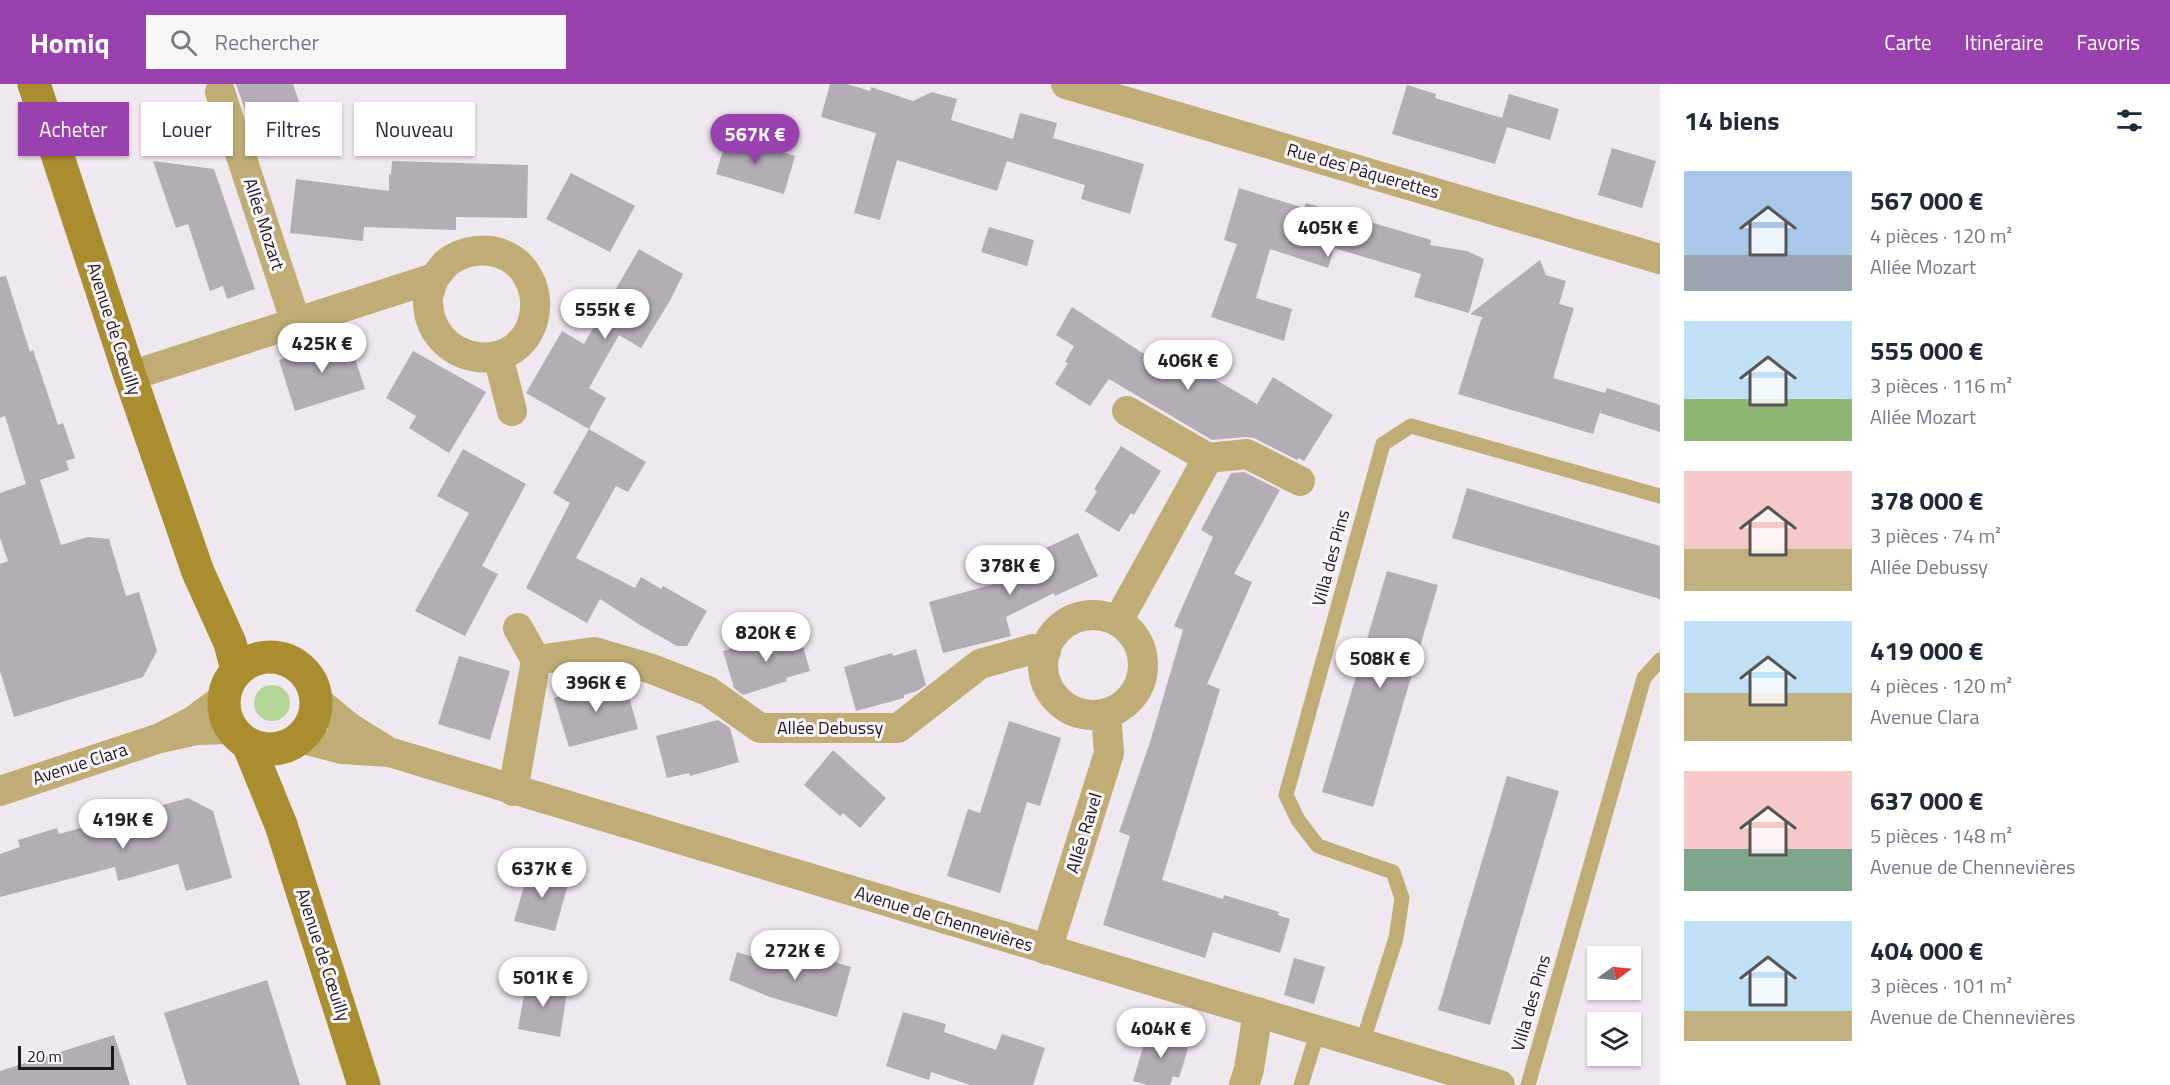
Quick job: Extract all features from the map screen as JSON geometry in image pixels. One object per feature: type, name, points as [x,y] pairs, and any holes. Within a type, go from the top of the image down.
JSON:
[{"type":"street","name":"Avenue de Cœuilly","points":[[34,84],[130,376],[198,572],[230,643],[235,710],[281,825],[364,1085]]},
{"type":"street","name":"Rue des Pâquerettes","points":[[1066,84],[1126,93],[1660,259]]},
{"type":"street","name":"Allée Mozart","points":[[220,92],[296,323]]},
{"type":"street","points":[[487,250],[507,256],[524,269],[534,288],[536,309],[530,329],[517,346],[498,356],[477,358],[457,352],[440,339],[430,320],[428,298],[434,278],[447,262],[466,252],[487,250]]},
{"type":"street","points":[[130,376],[434,278]]},
{"type":"street","points":[[498,356],[512,411]]},
{"type":"street","points":[[1127,411],[1208,458],[1247,454],[1300,481]]},
{"type":"street","points":[[1118,621],[1208,458]]},
{"type":"street","name":"Avenue de Cœuilly","points":[[198,572],[250,636],[279,657]]},
{"type":"street","points":[[1100,615],[1118,621],[1133,634],[1142,652],[1143,672],[1137,690],[1124,705],[1106,714],[1087,715],[1068,709],[1053,696],[1044,678],[1043,659],[1050,640],[1063,625],[1080,616],[1100,615]]},
{"type":"street","points":[[513,791],[536,660],[518,628]]},
{"type":"street","name":"Allée Debussy","points":[[536,660],[594,652],[652,669],[708,691],[760,728],[898,728],[980,664],[1033,649],[1046,651]]},
{"type":"street","points":[[263,657],[279,657],[304,672],[312,685],[316,700],[309,727],[294,742],[275,749],[261,748],[235,710],[249,661],[263,657]]},
{"type":"street","name":"Avenue de Chennevières","points":[[316,700],[350,728],[389,753]]},
{"type":"street","name":"Avenue Clara","points":[[0,791],[160,738],[194,721],[235,710]]},
{"type":"street","name":"Allée Ravel","points":[[1047,950],[1109,753],[1106,714]]},
{"type":"street","name":"Avenue de Cœuilly","points":[[281,825],[276,781],[279,760],[294,742]]},
{"type":"street","name":"Avenue de Chennevières","points":[[294,742],[389,753],[1500,1085]]},
{"type":"street","points":[[1244,1085],[1249,1070],[1257,1012]]},
{"type":"lane","name":"Villa des Pins","points":[[1362,1044],[1396,938],[1402,898],[1393,872],[1318,846],[1298,820],[1286,795],[1383,444],[1411,426],[1660,496]]},
{"type":"lane","name":"Villa des Pins","points":[[1528,1085],[1644,678],[1660,660]]},
{"type":"lane","points":[[1301,1085],[1318,1031]]},
{"type":"green space","points":[[272,685],[284,691],[290,703],[284,715],[272,721],[260,715],[254,703],[260,691]]},
{"type":"building","points":[[236,84],[293,84],[299,102],[245,102],[245,110]]},
{"type":"building","points":[[830,84],[847,84],[870,91],[871,87],[913,101],[932,92],[957,99],[951,120],[1013,139],[1020,113],[1057,123],[1053,138],[1144,164],[1130,214],[1081,199],[1085,185],[1007,161],[997,191],[897,160],[880,220],[854,213],[876,133],[821,117]]},
{"type":"building","points":[[1407,85],[1436,94],[1435,98],[1502,118],[1509,94],[1559,109],[1550,140],[1507,127],[1495,164],[1392,134]]},
{"type":"building","points":[[727,136],[795,156],[784,194],[716,174]]},
{"type":"building","points":[[1612,148],[1656,161],[1642,208],[1598,195]]},
{"type":"building","points":[[153,161],[214,169],[255,289],[227,299],[223,286],[210,291],[188,224],[176,228]]},
{"type":"building","points":[[392,161],[528,165],[527,218],[456,217],[456,230],[364,227],[363,241],[290,233],[296,179],[389,191]]},
{"type":"building","points":[[571,173],[635,206],[610,252],[546,219]]},
{"type":"building","points":[[1239,188],[1304,208],[1306,203],[1431,240],[1430,245],[1467,251],[1484,259],[1469,313],[1414,297],[1421,274],[1334,248],[1328,268],[1270,249],[1256,298],[1292,309],[1284,341],[1211,317],[1237,244],[1224,240]]},
{"type":"building","points":[[989,227],[1034,240],[1027,266],[981,252]]},
{"type":"building","points":[[639,249],[683,274],[671,299],[641,348],[619,335],[589,388],[606,398],[589,429],[526,393],[562,331],[584,344]]},
{"type":"building","points":[[1540,260],[1546,275],[1566,281],[1559,304],[1574,308],[1553,378],[1605,393],[1607,388],[1660,405],[1660,432],[1600,413],[1602,405],[1593,434],[1458,394],[1482,317],[1470,314]]},
{"type":"building","points":[[6,276],[30,352],[33,350],[58,425],[63,423],[75,458],[66,461],[69,470],[40,480],[61,545],[88,537],[109,539],[126,596],[139,592],[157,651],[143,677],[14,717],[0,671],[0,564],[8,561],[0,538],[0,493],[26,484],[5,416],[0,418],[0,277]]},
{"type":"building","points":[[1072,307],[1167,369],[1185,345],[1213,363],[1206,374],[1257,404],[1273,377],[1333,415],[1304,461],[1299,458],[1297,460],[1254,438],[1212,440],[1109,379],[1090,406],[1055,384],[1068,363],[1065,362],[1074,346],[1056,335]]},
{"type":"building","points":[[348,337],[365,389],[295,411],[279,360]]},
{"type":"building","points":[[413,351],[486,392],[449,453],[409,428],[416,416],[386,398]]},
{"type":"building","points":[[589,429],[646,462],[628,492],[616,486],[576,558],[635,588],[641,577],[661,589],[663,586],[707,611],[687,646],[677,646],[600,599],[587,623],[526,588],[570,503],[553,493]]},
{"type":"building","points":[[1121,446],[1161,471],[1134,515],[1131,513],[1119,532],[1085,511],[1097,491],[1094,489]]},
{"type":"building","points":[[463,449],[526,484],[482,566],[498,574],[465,636],[415,611],[469,513],[437,496]]},
{"type":"building","points":[[1244,472],[1280,490],[1234,574],[1252,582],[1207,684],[1220,689],[1162,880],[1223,899],[1224,895],[1279,912],[1278,915],[1290,919],[1280,953],[1213,932],[1205,958],[1103,925],[1130,836],[1119,832],[1150,742],[1183,630],[1174,626],[1213,537],[1201,530],[1231,473]]},
{"type":"building","points":[[1467,488],[1660,546],[1660,599],[1452,538]]},
{"type":"building","points":[[1078,533],[1098,576],[1055,596],[1054,593],[1006,617],[1011,636],[943,653],[929,602],[1016,578],[1012,569],[1037,557],[1035,553]]},
{"type":"building","points":[[1387,571],[1438,585],[1373,807],[1322,792]]},
{"type":"building","points":[[799,632],[810,671],[743,695],[734,688],[723,651],[774,636],[775,639]]},
{"type":"building","points":[[916,649],[926,685],[904,695],[904,698],[856,711],[844,667],[892,653],[893,656]]},
{"type":"building","points":[[459,656],[510,671],[490,740],[438,724]]},
{"type":"building","points":[[624,679],[638,729],[569,747],[554,698]]},
{"type":"building","points":[[718,720],[730,728],[739,762],[690,776],[689,773],[667,778],[656,736]]},
{"type":"building","points":[[1009,721],[1061,738],[1040,806],[1027,802],[1000,893],[947,876],[968,809],[980,813]]},
{"type":"building","points":[[833,750],[886,798],[860,828],[843,813],[840,816],[804,785]]},
{"type":"building","points":[[1507,776],[1559,791],[1490,1025],[1438,1010]]},
{"type":"building","points":[[188,798],[213,811],[232,878],[186,891],[178,864],[118,881],[115,867],[0,897],[0,854],[20,847],[18,840],[57,828],[59,834]]},
{"type":"building","points":[[530,865],[570,877],[555,931],[514,921]]},
{"type":"building","points":[[737,952],[796,970],[801,952],[851,967],[837,1017],[770,997],[729,980]]},
{"type":"building","points":[[1294,958],[1325,967],[1314,1004],[1284,995]]},
{"type":"building","points":[[527,978],[568,986],[560,1037],[518,1029]]},
{"type":"building","points":[[267,980],[300,1085],[187,1085],[164,1013]]},
{"type":"building","points":[[903,1012],[946,1024],[944,1032],[996,1050],[1002,1034],[1045,1048],[1033,1085],[970,1085],[931,1072],[929,1080],[886,1066]]},
{"type":"building","points":[[1148,1030],[1190,1042],[1179,1078],[1173,1076],[1170,1085],[1147,1085],[1133,1081]]},
{"type":"building","points":[[114,1035],[130,1085],[0,1085],[0,1071]]}]
